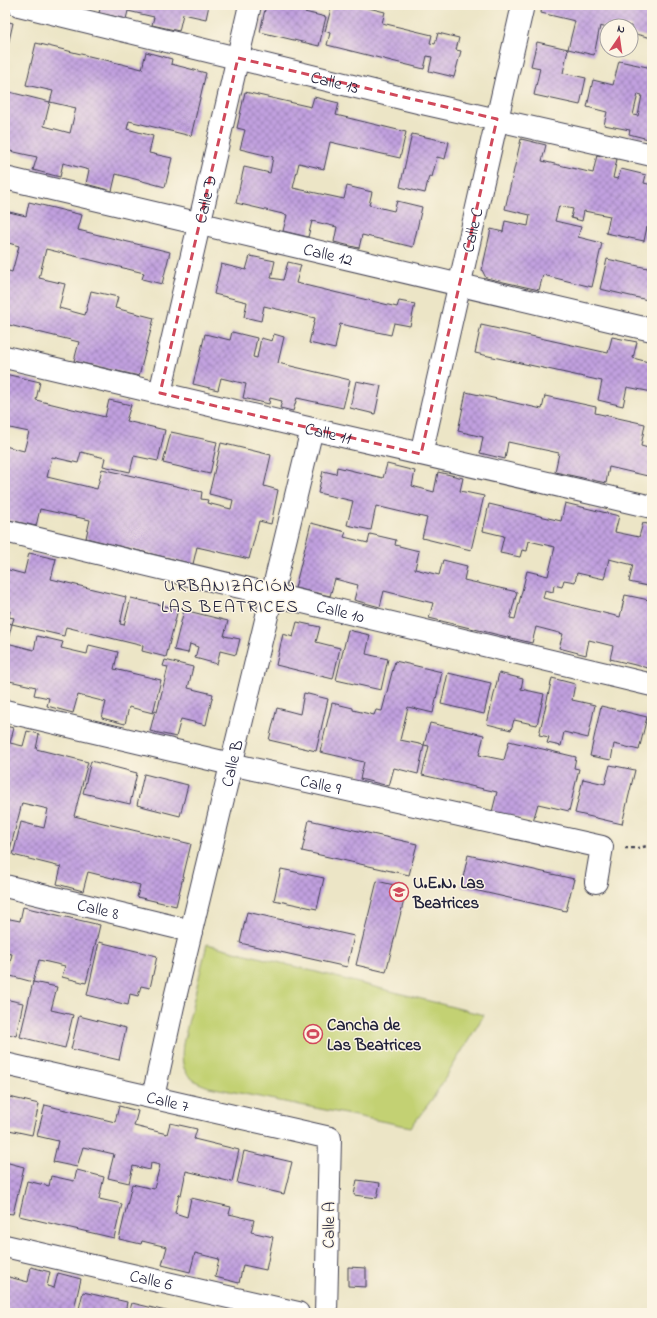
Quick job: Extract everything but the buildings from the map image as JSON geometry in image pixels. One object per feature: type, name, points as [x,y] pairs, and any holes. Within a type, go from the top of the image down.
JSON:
[{"type":"street","name":"Calle 13","points":[[19,5],[497,119],[652,154]]},
{"type":"street","name":"Calle D","points":[[160,393],[250,5]]},
{"type":"street","name":"Calle C","points":[[421,454],[523,5]]},
{"type":"street","name":"Calle 12","points":[[5,178],[652,330]]},
{"type":"street","name":"Calle 11","points":[[5,357],[652,507]]},
{"type":"street","name":"Calle B","points":[[152,1097],[312,429]]},
{"type":"street","name":"Calle 10","points":[[5,531],[652,685]]},
{"type":"street","name":"Calle 9","points":[[5,711],[231,764],[602,847]]},
{"type":"street","points":[[596,882],[602,847]]},
{"type":"street","name":"Calle 8","points":[[5,886],[191,931]]},
{"type":"street","name":"Calle 7","points":[[5,1064],[330,1138]]},
{"type":"street","name":"Calle A","points":[[326,1313],[330,1138]]},
{"type":"street","name":"Calle 6","points":[[5,1246],[298,1313]]},
{"type":"path","points":[[602,847],[638,848],[652,845]]},
{"type":"highlighted area","points":[[238,58],[497,119],[421,454],[160,393]]},
{"type":"green space","points":[[207,944],[484,1015],[433,1098],[411,1127],[209,1087],[201,1084],[189,1076],[182,1060],[183,1044]]},
{"type":"place","name":"U.E.N. Las Beatrices","points":[[399,892]]},
{"type":"place","name":"Cancha de Las Beatrices","points":[[313,1034]]},
{"type":"district","name":"URBANIZACIÓN LAS BEATRICES","points":[[230,595]]}]
